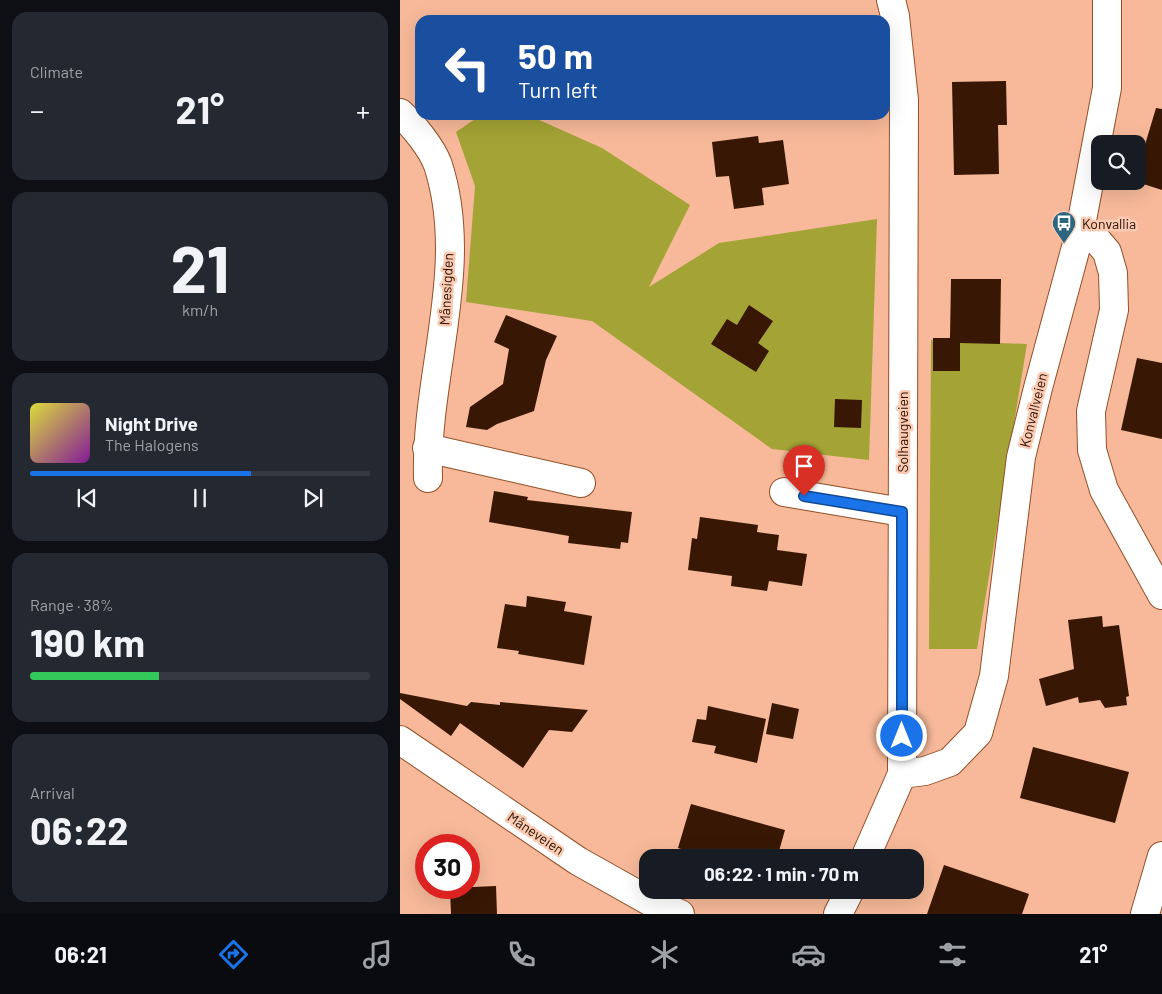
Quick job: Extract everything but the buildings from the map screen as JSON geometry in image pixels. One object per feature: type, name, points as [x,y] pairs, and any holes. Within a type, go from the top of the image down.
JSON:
[{"type":"street","name":"Solhaugveien","points":[[870,849],[902,774],[904,100],[895,16],[891,0]]},
{"type":"street","name":"Konvallveien","points":[[902,774],[925,770],[950,762],[978,733],[994,676],[1022,457],[1038,388],[1079,236],[1107,88],[1107,0]]},
{"type":"street","name":"Månesigden","points":[[400,113],[412,124],[437,163],[448,204],[449,254],[445,325],[427,448],[428,478]]},
{"type":"street","points":[[1079,236],[1096,239],[1107,252],[1113,273],[1114,310],[1092,411],[1092,450],[1104,490],[1162,595]]},
{"type":"street","points":[[427,448],[581,483]]},
{"type":"street","points":[[784,492],[902,512]]},
{"type":"street","name":"Måneveien","points":[[400,740],[578,861],[651,902],[680,914]]},
{"type":"street","points":[[1145,914],[1162,856]]},
{"type":"street","points":[[838,914],[846,899]]},
{"type":"shaded area","points":[[474,120],[539,120],[602,148],[690,205],[649,287],[719,243],[877,219],[869,460],[772,449],[592,321],[466,302],[475,186],[456,132]]},
{"type":"shaded area","points":[[931,340],[1027,344],[977,649],[929,649]]},
{"type":"place","name":"Konvallia","points":[[1064,244]]},
{"type":"route","points":[[804,496],[902,512],[902,736]]}]
